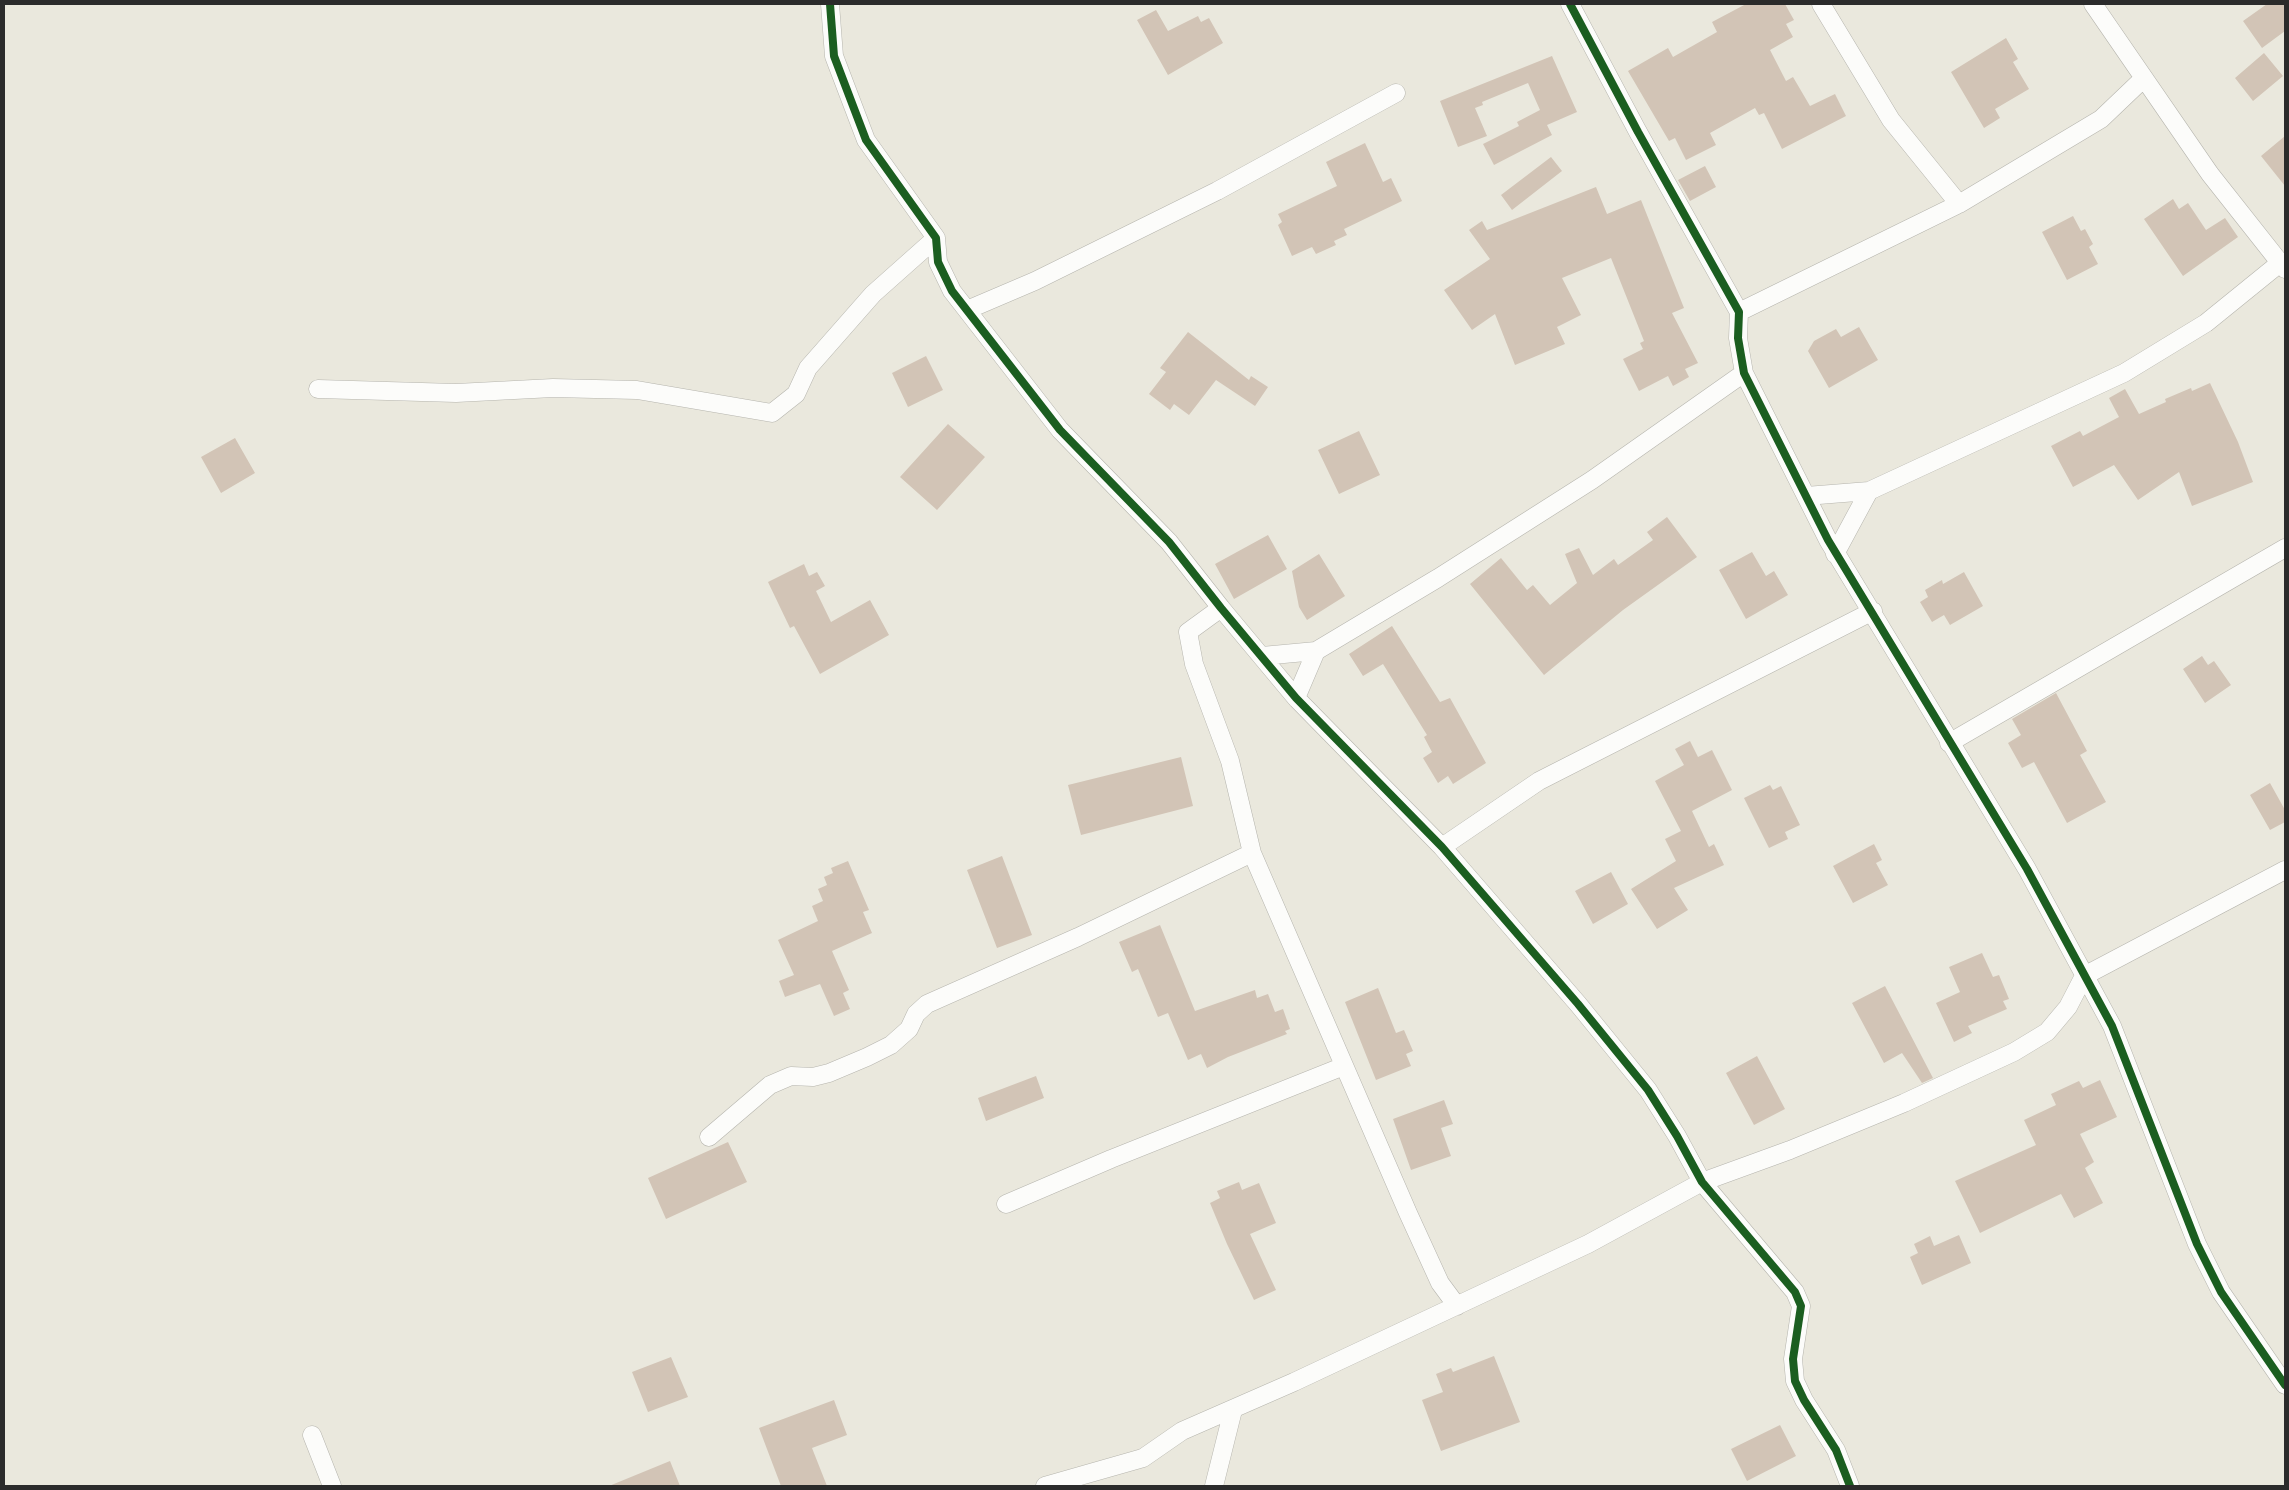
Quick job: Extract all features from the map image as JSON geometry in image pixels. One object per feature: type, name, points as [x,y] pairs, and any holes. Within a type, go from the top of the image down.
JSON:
[{"type":"street","points":[[830,4],[834,56],[866,140],[936,238],[938,262],[952,291],[1060,430],[1169,542],[1296,698],[1442,847],[1578,1004],[1648,1090],[1677,1136],[1702,1182],[1795,1292],[1801,1306],[1793,1359],[1795,1381],[1804,1400],[1836,1450],[1850,1486]]},
{"type":"street","points":[[1570,4],[1638,132],[1738,312],[1738,338],[1744,373],[1835,554],[1873,611],[1948,743],[2026,869],[2112,1026],[2197,1244],[2221,1292],[2285,1385]]},
{"type":"street","points":[[1821,4],[1891,120],[1959,204]]},
{"type":"street","points":[[1806,496],[1869,491],[2124,373],[2206,324],[2283,266],[2210,174],[2093,4]]},
{"type":"street","points":[[1738,312],[1959,204],[2101,119],[2144,78]]},
{"type":"street","points":[[967,310],[1035,281],[1217,191],[1396,93]]},
{"type":"street","points":[[318,389],[448,393],[554,388],[637,390],[772,413],[796,394],[808,368],[873,294],[936,238]]},
{"type":"street","points":[[1262,656],[1316,651],[1438,578],[1592,480],[1744,373]]},
{"type":"street","points":[[1835,554],[1869,491]]},
{"type":"street","points":[[1948,743],[2285,548]]},
{"type":"street","points":[[1221,608],[1188,632],[1194,664],[1230,761],[1252,853],[1440,1282],[1457,1306]]},
{"type":"street","points":[[1442,847],[1539,781],[1873,611]]},
{"type":"street","points":[[1296,698],[1316,651]]},
{"type":"street","points":[[709,1136],[770,1085],[791,1076],[813,1077],[829,1073],[867,1057],[891,1045],[910,1029],[916,1014],[927,1004],[1078,937],[1252,853]]},
{"type":"street","points":[[1045,1486],[1143,1458],[1182,1431],[1233,1410],[1588,1244],[1702,1182],[1790,1150],[1886,1110],[2014,1052],[2047,1032],[2068,1007],[2084,976],[2285,870]]},
{"type":"street","points":[[1006,1204],[1111,1159],[1344,1066]]},
{"type":"street","points":[[1214,1486],[1233,1410]]},
{"type":"street","points":[[312,1435],[332,1486]]},
{"type":"building","points":[[1746,4],[1785,4],[1794,20],[1786,24],[1793,37],[1770,50],[1786,81],[1793,77],[1810,106],[1835,94],[1846,116],[1782,149],[1764,113],[1759,115],[1755,108],[1710,133],[1716,145],[1686,160],[1675,138],[1669,141],[1628,71],[1668,48],[1673,57],[1717,32],[1712,22]]},
{"type":"building","points":[[2267,4],[2285,4],[2285,31],[2262,48],[2243,21]]},
{"type":"building","points":[[1156,10],[1168,31],[1198,16],[1201,22],[1209,18],[1223,43],[1168,75],[1137,20]]},
{"type":"building","points":[[2006,38],[2018,59],[2013,62],[2029,89],[1995,109],[2000,118],[1984,128],[1951,72]]},
{"type":"building","points":[[2264,53],[2283,76],[2253,101],[2235,78]]},
{"type":"building","points":[[1552,56],[1577,112],[1547,125],[1552,135],[1494,165],[1483,144],[1519,126],[1517,122],[1540,110],[1528,83],[1482,102],[1483,105],[1475,108],[1487,136],[1458,147],[1440,101]]},
{"type":"building","points":[[2285,136],[2285,186],[2261,156]]},
{"type":"building","points":[[1365,143],[1383,182],[1391,178],[1402,201],[1344,229],[1347,235],[1334,241],[1336,245],[1316,254],[1312,247],[1292,256],[1278,225],[1282,222],[1278,214],[1337,186],[1326,162]]},
{"type":"building","points":[[1551,157],[1562,171],[1512,210],[1501,195]]},
{"type":"building","points":[[1705,166],[1716,187],[1690,201],[1678,180]]},
{"type":"building","points":[[1596,187],[1607,214],[1641,200],[1684,308],[1672,313],[1698,363],[1685,369],[1689,377],[1673,386],[1668,376],[1639,391],[1623,359],[1643,349],[1640,343],[1644,341],[1611,258],[1562,278],[1581,315],[1557,327],[1565,344],[1515,365],[1495,314],[1472,330],[1444,290],[1490,259],[1469,230],[1482,221],[1487,230]]},
{"type":"building","points":[[2173,199],[2179,209],[2188,203],[2206,230],[2225,218],[2238,237],[2183,276],[2144,219]]},
{"type":"building","points":[[2073,216],[2081,231],[2085,229],[2093,244],[2089,247],[2098,264],[2067,280],[2042,232]]},
{"type":"building","points":[[1859,327],[1878,360],[1829,388],[1808,351],[1814,341],[1836,329],[1841,337]]},
{"type":"building","points":[[1188,332],[1249,380],[1251,376],[1268,387],[1255,406],[1216,380],[1189,415],[1174,404],[1170,410],[1149,394],[1166,372],[1160,368]]},
{"type":"building","points":[[926,356],[943,390],[908,407],[892,373]]},
{"type":"building","points":[[2210,383],[2238,442],[2253,482],[2192,506],[2179,472],[2138,500],[2114,465],[2073,487],[2051,446],[2080,431],[2083,436],[2119,417],[2109,398],[2125,389],[2139,414],[2166,402],[2165,399],[2191,388],[2192,391]]},
{"type":"building","points":[[948,424],[985,457],[937,510],[900,477]]},
{"type":"building","points":[[1359,431],[1380,475],[1339,494],[1318,450]]},
{"type":"building","points":[[235,438],[255,473],[221,493],[201,457]]},
{"type":"building","points":[[1667,517],[1697,557],[1623,610],[1544,675],[1470,584],[1501,558],[1527,590],[1533,585],[1550,605],[1577,583],[1565,554],[1579,548],[1593,575],[1614,559],[1618,565],[1653,540],[1647,532]]},
{"type":"building","points":[[1268,535],[1287,569],[1234,599],[1215,564]]},
{"type":"building","points":[[1752,552],[1766,576],[1774,571],[1788,595],[1746,619],[1719,570]]},
{"type":"building","points":[[1319,554],[1345,596],[1307,620],[1299,607],[1292,571]]},
{"type":"building","points":[[804,564],[809,576],[817,572],[825,586],[816,591],[831,622],[870,600],[889,635],[820,674],[794,626],[790,628],[768,582]]},
{"type":"building","points":[[1964,572],[1983,606],[1950,625],[1944,615],[1932,622],[1920,602],[1928,597],[1925,590],[1942,580],[1943,584]]},
{"type":"building","points":[[1392,626],[1440,702],[1450,698],[1486,763],[1453,784],[1448,776],[1438,783],[1423,758],[1432,752],[1424,737],[1427,735],[1383,664],[1363,676],[1349,654]]},
{"type":"building","points":[[2202,656],[2208,665],[2214,661],[2231,685],[2205,703],[2183,669]]},
{"type":"building","points":[[2056,693],[2087,751],[2080,755],[2106,802],[2067,823],[2034,762],[2022,768],[2008,743],[2021,735],[2012,719]]},
{"type":"building","points":[[1690,741],[1698,757],[1712,750],[1732,790],[1692,811],[1709,847],[1714,844],[1724,865],[1674,888],[1688,910],[1657,929],[1631,889],[1676,861],[1665,839],[1681,831],[1655,781],[1684,765],[1675,749]]},
{"type":"building","points":[[1181,757],[1193,806],[1081,835],[1068,785]]},
{"type":"building","points":[[2270,783],[2285,810],[2285,822],[2270,830],[2250,795]]},
{"type":"building","points":[[1770,785],[1773,790],[1781,786],[1800,825],[1785,832],[1788,839],[1769,848],[1744,798]]},
{"type":"building","points":[[1874,844],[1882,860],[1876,863],[1888,885],[1853,903],[1833,866]]},
{"type":"building","points":[[1002,856],[1032,935],[997,948],[967,870]]},
{"type":"building","points":[[848,861],[869,910],[863,912],[872,933],[832,951],[849,990],[843,993],[850,1009],[834,1016],[820,984],[785,997],[779,981],[794,975],[778,940],[818,921],[812,906],[823,901],[818,889],[827,885],[824,877],[833,873],[831,868]]},
{"type":"building","points":[[1611,872],[1628,904],[1593,924],[1575,891]]},
{"type":"building","points":[[1160,925],[1195,1011],[1255,990],[1257,998],[1268,994],[1275,1012],[1283,1009],[1290,1029],[1285,1031],[1287,1034],[1228,1057],[1207,1068],[1201,1054],[1188,1060],[1168,1013],[1158,1017],[1138,969],[1132,972],[1119,942]]},
{"type":"building","points":[[1982,953],[1993,977],[1999,975],[2009,999],[2003,1001],[2007,1009],[1968,1026],[1972,1033],[1954,1042],[1936,1003],[1960,992],[1949,967]]},
{"type":"building","points":[[1885,986],[1933,1078],[1922,1083],[1902,1053],[1884,1063],[1852,1003]]},
{"type":"building","points":[[1378,988],[1396,1033],[1404,1030],[1413,1051],[1406,1054],[1411,1066],[1376,1080],[1345,1002]]},
{"type":"building","points":[[1757,1056],[1785,1109],[1754,1125],[1726,1073]]},
{"type":"building","points":[[1036,1076],[1044,1098],[986,1121],[978,1098]]},
{"type":"building","points":[[2100,1080],[2117,1117],[2080,1134],[2094,1162],[2085,1168],[2103,1203],[2074,1218],[2061,1194],[1980,1233],[1955,1181],[2036,1145],[2024,1120],[2056,1105],[2051,1094],[2079,1081],[2083,1088]]},
{"type":"building","points":[[1444,1100],[1453,1124],[1441,1128],[1451,1156],[1411,1170],[1393,1119]]},
{"type":"building","points":[[728,1142],[747,1182],[666,1219],[648,1178]]},
{"type":"building","points":[[1239,1182],[1242,1190],[1259,1183],[1276,1223],[1250,1234],[1276,1290],[1254,1300],[1210,1203],[1220,1198],[1217,1191]]},
{"type":"building","points":[[1959,1235],[1971,1263],[1922,1285],[1910,1257],[1918,1253],[1914,1244],[1930,1236],[1934,1246]]},
{"type":"building","points":[[1494,1356],[1520,1422],[1441,1451],[1422,1400],[1443,1392],[1436,1374],[1451,1368],[1453,1372]]},
{"type":"building","points":[[671,1357],[688,1397],[648,1412],[632,1372]]},
{"type":"building","points":[[834,1400],[847,1435],[812,1448],[827,1486],[781,1486],[759,1428]]},
{"type":"building","points":[[1780,1425],[1796,1456],[1747,1481],[1731,1449]]},
{"type":"building","points":[[670,1461],[680,1486],[609,1486]]},
{"type":"cycle path","points":[[830,4],[834,56],[866,140],[936,238],[938,262],[952,291],[1060,430],[1169,542],[1296,698],[1442,847],[1578,1004],[1648,1090],[1677,1136],[1702,1182],[1795,1292],[1801,1306],[1793,1359],[1795,1381],[1804,1400],[1836,1450],[1850,1486]]},
{"type":"cycle path","points":[[1570,4],[1638,132],[1739,312],[1738,338],[1744,373],[1828,540],[2027,869],[2112,1026],[2197,1244],[2221,1292],[2285,1385]]}]
